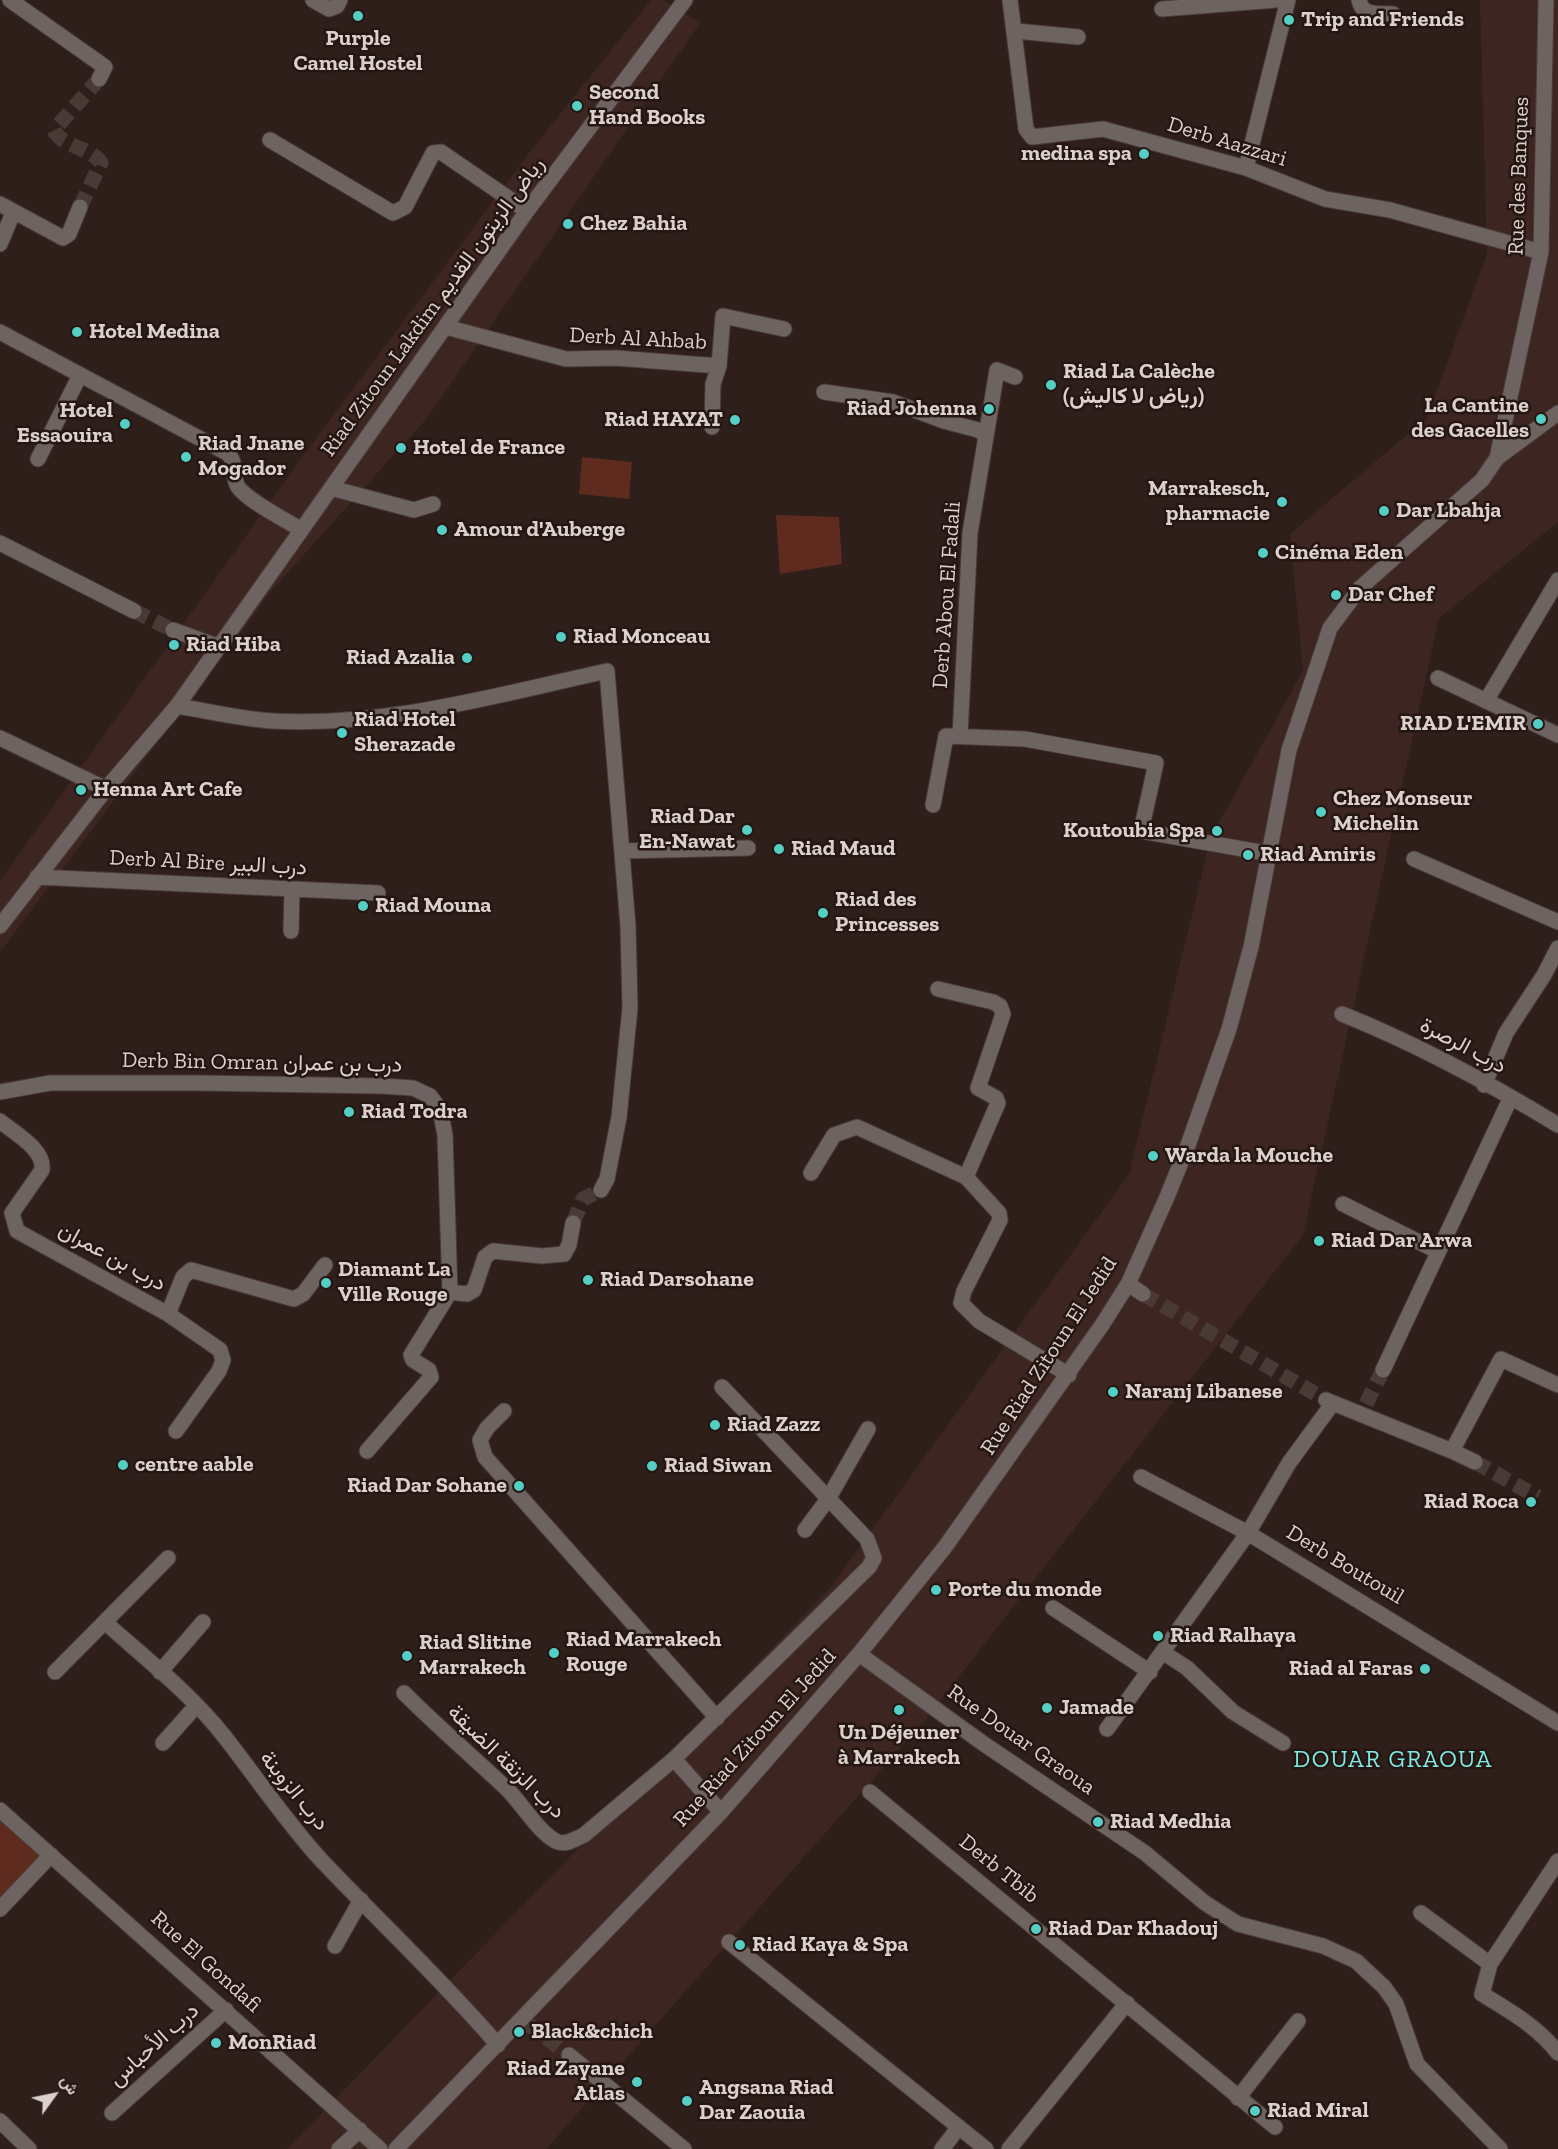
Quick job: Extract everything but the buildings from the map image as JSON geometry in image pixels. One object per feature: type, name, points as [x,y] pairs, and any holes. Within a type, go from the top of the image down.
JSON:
[{"type":"street","points":[[9,0],[105,67],[99,79]]},
{"type":"street","points":[[314,0],[329,9],[337,6],[340,0]]},
{"type":"street","name":"Derb Aazzari","points":[[1010,0],[1016,31],[1026,129],[1032,137],[1103,129],[1246,168],[1325,199],[1390,210],[1541,252]]},
{"type":"street","points":[[1162,9],[1276,0]]},
{"type":"street","points":[[1246,168],[1288,0]]},
{"type":"street","points":[[1359,0],[1360,8],[1366,12],[1393,14]]},
{"type":"street","name":"Rue des Banques","points":[[1497,458],[1541,252],[1546,0]]},
{"type":"street","name":"Riad Zitoun Lakdim رياض الزيتون القديم","points":[[0,926],[106,789],[177,706],[527,211],[685,1]]},
{"type":"street","points":[[1016,31],[1077,38]]},
{"type":"street","points":[[270,140],[393,213],[405,207],[432,153],[441,152],[527,211]]},
{"type":"street","points":[[0,244],[6,209],[63,238],[69,234],[80,207]]},
{"type":"street","name":"Derb Al Ahbab","points":[[446,327],[566,359],[616,358],[719,366],[723,316],[784,329]]},
{"type":"street","points":[[0,332],[226,453],[234,462],[236,482],[242,492],[300,529]]},
{"type":"street","points":[[712,427],[713,384],[719,366]]},
{"type":"street","name":"Derb Abou El Fadali","points":[[960,736],[970,533],[997,370],[1015,377]]},
{"type":"street","points":[[38,459],[80,375]]},
{"type":"street","points":[[824,392],[893,402],[944,421],[978,430],[986,435]]},
{"type":"street","points":[[1497,458],[1558,413]]},
{"type":"street","name":"Rue Riad Zitoun El Jedid","points":[[396,2149],[498,2045],[526,2022],[721,1812],[859,1653],[945,1547],[1069,1375],[1128,1284],[1188,1145],[1228,1029],[1251,947],[1271,854],[1289,750],[1330,628],[1360,588],[1482,480],[1497,458]]},
{"type":"street","points":[[331,488],[414,510],[433,504]]},
{"type":"street","points":[[0,543],[134,611]]},
{"type":"street","points":[[1486,701],[1558,580]]},
{"type":"street","points":[[173,630],[220,647]]},
{"type":"street","points":[[177,706],[272,721],[379,718],[430,710],[607,671],[628,926],[630,1008],[619,1117],[607,1179],[601,1190]]},
{"type":"street","points":[[1438,678],[1558,735]]},
{"type":"street","points":[[933,805],[946,736],[1025,739],[1156,763],[1141,831],[1271,854]]},
{"type":"street","points":[[0,738],[106,789]]},
{"type":"street","points":[[622,851],[748,848]]},
{"type":"street","points":[[1414,859],[1558,922]]},
{"type":"street","name":"Derb Al Bire درب البير","points":[[37,876],[378,893]]},
{"type":"street","points":[[291,931],[292,890]]},
{"type":"street","points":[[1484,1084],[1506,1033],[1544,975],[1558,948]]},
{"type":"street","points":[[938,989],[993,1002],[1000,1006],[1003,1014],[978,1088],[996,1098],[998,1103],[966,1177]]},
{"type":"street","name":"درب الرصرة","points":[[1342,1014],[1394,1035],[1511,1097],[1558,1125]]},
{"type":"street","name":"Derb Bin Omran درب بن عمران","points":[[0,1092],[50,1083],[188,1083],[413,1088],[430,1096],[440,1109],[445,1135],[450,1292]]},
{"type":"street","points":[[1383,1370],[1511,1097]]},
{"type":"street","name":"درب بن عمران","points":[[0,1121],[38,1153],[43,1163],[42,1170],[12,1213],[17,1231],[168,1314],[217,1346],[223,1360],[219,1371],[176,1431]]},
{"type":"street","points":[[811,1173],[834,1135],[857,1127],[966,1177],[1001,1216],[999,1227],[964,1292],[962,1303],[979,1321],[1069,1375]]},
{"type":"street","points":[[1343,1204],[1437,1251]]},
{"type":"street","points":[[367,1451],[431,1377],[429,1370],[413,1360],[411,1355],[450,1292],[472,1293],[485,1257],[493,1251],[542,1256],[564,1254],[569,1245],[573,1223]]},
{"type":"street","points":[[168,1314],[183,1277],[191,1270],[294,1299],[303,1294],[325,1265]]},
{"type":"street","points":[[1128,1284],[1143,1294]]},
{"type":"street","points":[[1475,1462],[1452,1450],[1501,1359],[1558,1384]]},
{"type":"street","points":[[721,1812],[675,1759],[869,1567],[874,1558],[867,1539],[722,1387]]},
{"type":"street","name":"Derb Boutouil","points":[[1452,1450],[1364,1409],[1329,1401],[1248,1533],[1558,1723]]},
{"type":"street","points":[[504,1411],[487,1428],[480,1440],[484,1457],[717,1718]]},
{"type":"street","points":[[805,1530],[828,1498],[868,1429]]},
{"type":"street","points":[[1107,1729],[1164,1653],[1248,1533],[1141,1477]]},
{"type":"street","points":[[55,1672],[168,1558]]},
{"type":"street","points":[[1053,1608],[1150,1671]]},
{"type":"street","points":[[160,1672],[203,1622]]},
{"type":"street","name":"درب الزوبنة","points":[[106,1623],[196,1706],[223,1735],[259,1787],[307,1844],[406,1949],[456,1996],[498,2045]]},
{"type":"street","name":"Rue Douar Graoua","points":[[859,1653],[984,1744],[1145,1853],[1205,1903],[1238,1924],[1323,1946],[1356,1961],[1384,1987],[1396,2004],[1417,2064],[1500,2149]]},
{"type":"street","points":[[1164,1653],[1187,1668],[1233,1712],[1283,1743]]},
{"type":"street","name":"درب الزنقة الضيقة","points":[[404,1693],[448,1738],[507,1790],[550,1838],[560,1843],[569,1842],[584,1835],[675,1759]]},
{"type":"street","points":[[163,1743],[196,1706]]},
{"type":"street","name":"Derb Tbib","points":[[870,1792],[1275,2127]]},
{"type":"street","name":"Rue El Gondafi","points":[[0,1809],[380,2149]]},
{"type":"street","points":[[0,1909],[51,1855]]},
{"type":"street","points":[[1558,1861],[1490,1964],[1482,1994],[1514,2012],[1548,2040],[1558,2053]]},
{"type":"street","points":[[335,1946],[360,1900]]},
{"type":"street","points":[[1421,1913],[1490,1964]]},
{"type":"street","points":[[729,1942],[986,2149]]},
{"type":"street","points":[[1009,2149],[1127,2003]]},
{"type":"street","name":"درب الأحباس","points":[[112,2113],[226,2010]]},
{"type":"street","points":[[1238,2098],[1298,2021]]},
{"type":"street","points":[[570,2055],[684,2149]]},
{"type":"street","points":[[0,2121],[29,2149]]},
{"type":"street","points":[[942,2149],[959,2127]]},
{"type":"street","points":[[339,2149],[360,2130]]},
{"type":"shaded area","points":[[651,0],[663,0],[700,23],[427,418],[273,589],[0,952],[0,881],[295,467],[526,157]]},
{"type":"shaded area","points":[[1480,0],[1558,0],[1558,522],[1439,618],[1303,1235],[926,1719],[546,2149],[287,2149],[830,1588],[1129,1174],[1211,837],[1303,671],[1290,534],[1427,418],[1487,254]]},
{"type":"shaded area","points":[[582,457],[632,462],[629,499],[579,494]]},
{"type":"shaded area","points":[[776,515],[839,517],[842,564],[780,574]]},
{"type":"shaded area","points":[[0,1818],[45,1856],[0,1903]]},
{"type":"tunnel","points":[[80,207],[101,163],[91,153],[63,140],[54,130],[99,79]]},
{"type":"tunnel","points":[[134,611],[173,630]]},
{"type":"tunnel","points":[[573,1223],[583,1199],[601,1190]]},
{"type":"tunnel","points":[[1143,1294],[1326,1400]]},
{"type":"tunnel","points":[[1366,1404],[1383,1370]]},
{"type":"tunnel","points":[[1475,1462],[1538,1497]]},
{"type":"tunnel","points":[[528,2024],[569,2055]]},
{"type":"place","name":"Purple Camel Hostel","points":[[358,16]]},
{"type":"place","name":"Trip and Friends","points":[[1289,20]]},
{"type":"place","name":"Second Hand Books","points":[[577,106]]},
{"type":"place","name":"medina spa","points":[[1144,154]]},
{"type":"place","name":"Chez Bahia","points":[[568,224]]},
{"type":"place","name":"Hotel Medina","points":[[77,332]]},
{"type":"place","name":"Riad La Calèche (رياض لا كاليش)","points":[[1051,385]]},
{"type":"place","name":"Riad Johenna","points":[[989,409]]},
{"type":"place","name":"La Cantine des Gacelles","points":[[1541,419]]},
{"type":"place","name":"Riad HAYAT","points":[[735,420]]},
{"type":"place","name":"Hotel Essaouira","points":[[125,424]]},
{"type":"place","name":"Hotel de France","points":[[401,448]]},
{"type":"place","name":"Riad Jnane Mogador","points":[[186,457]]},
{"type":"place","name":"Marrakesch, pharmacie","points":[[1282,502]]},
{"type":"place","name":"Dar Lbahja","points":[[1384,511]]},
{"type":"place","name":"Amour d'Auberge","points":[[442,530]]},
{"type":"place","name":"Cinéma Eden","points":[[1263,553]]},
{"type":"place","name":"Dar Chef","points":[[1336,595]]},
{"type":"place","name":"Riad Monceau","points":[[561,637]]},
{"type":"place","name":"Riad Hiba","points":[[174,645]]},
{"type":"place","name":"Riad Azalia","points":[[467,658]]},
{"type":"place","name":"RIAD L'EMIR","points":[[1538,724]]},
{"type":"place","name":"Riad Hotel Sherazade","points":[[342,733]]},
{"type":"place","name":"Henna Art Cafe","points":[[81,790]]},
{"type":"place","name":"Chez Monseur Michelin","points":[[1321,812]]},
{"type":"place","name":"Riad Dar En-Nawat","points":[[747,830]]},
{"type":"place","name":"Koutoubia Spa","points":[[1217,831]]},
{"type":"place","name":"Riad Maud","points":[[779,849]]},
{"type":"place","name":"Riad Amiris","points":[[1248,855]]},
{"type":"place","name":"Riad Mouna","points":[[363,906]]},
{"type":"place","name":"Riad des Princesses","points":[[823,913]]},
{"type":"place","name":"Riad Todra","points":[[349,1112]]},
{"type":"place","name":"Warda la Mouche","points":[[1153,1156]]},
{"type":"place","name":"Riad Dar Arwa","points":[[1319,1241]]},
{"type":"place","name":"Riad Darsohane","points":[[588,1280]]},
{"type":"place","name":"Diamant La Ville Rouge","points":[[326,1283]]},
{"type":"place","name":"Naranj Libanese","points":[[1113,1392]]},
{"type":"place","name":"Riad Zazz","points":[[715,1425]]},
{"type":"place","name":"centre aable","points":[[123,1465]]},
{"type":"place","name":"Riad Siwan","points":[[652,1466]]},
{"type":"place","name":"Riad Dar Sohane","points":[[519,1486]]},
{"type":"place","name":"Riad Roca","points":[[1531,1502]]},
{"type":"place","name":"Porte du monde","points":[[936,1590]]},
{"type":"place","name":"Riad Ralhaya","points":[[1158,1636]]},
{"type":"place","name":"Riad Marrakech Rouge","points":[[554,1653]]},
{"type":"place","name":"Riad Slitine Marrakech","points":[[407,1656]]},
{"type":"place","name":"Riad al Faras","points":[[1425,1669]]},
{"type":"place","name":"Jamade","points":[[1047,1708]]},
{"type":"place","name":"Un Déjeuner à Marrakech","points":[[899,1710]]},
{"type":"place","name":"Riad Medhia","points":[[1098,1822]]},
{"type":"place","name":"Riad Dar Khadouj","points":[[1036,1929]]},
{"type":"place","name":"Riad Kaya & Spa","points":[[740,1945]]},
{"type":"place","name":"Black&chich","points":[[519,2032]]},
{"type":"place","name":"MonRiad","points":[[216,2043]]},
{"type":"place","name":"Riad Zayane Atlas","points":[[637,2082]]},
{"type":"place","name":"Angsana Riad Dar Zaouia","points":[[687,2101]]},
{"type":"place","name":"Riad Miral","points":[[1255,2111]]},
{"type":"district","name":"DOUAR GRAOUA","points":[[1393,1760]]}]
